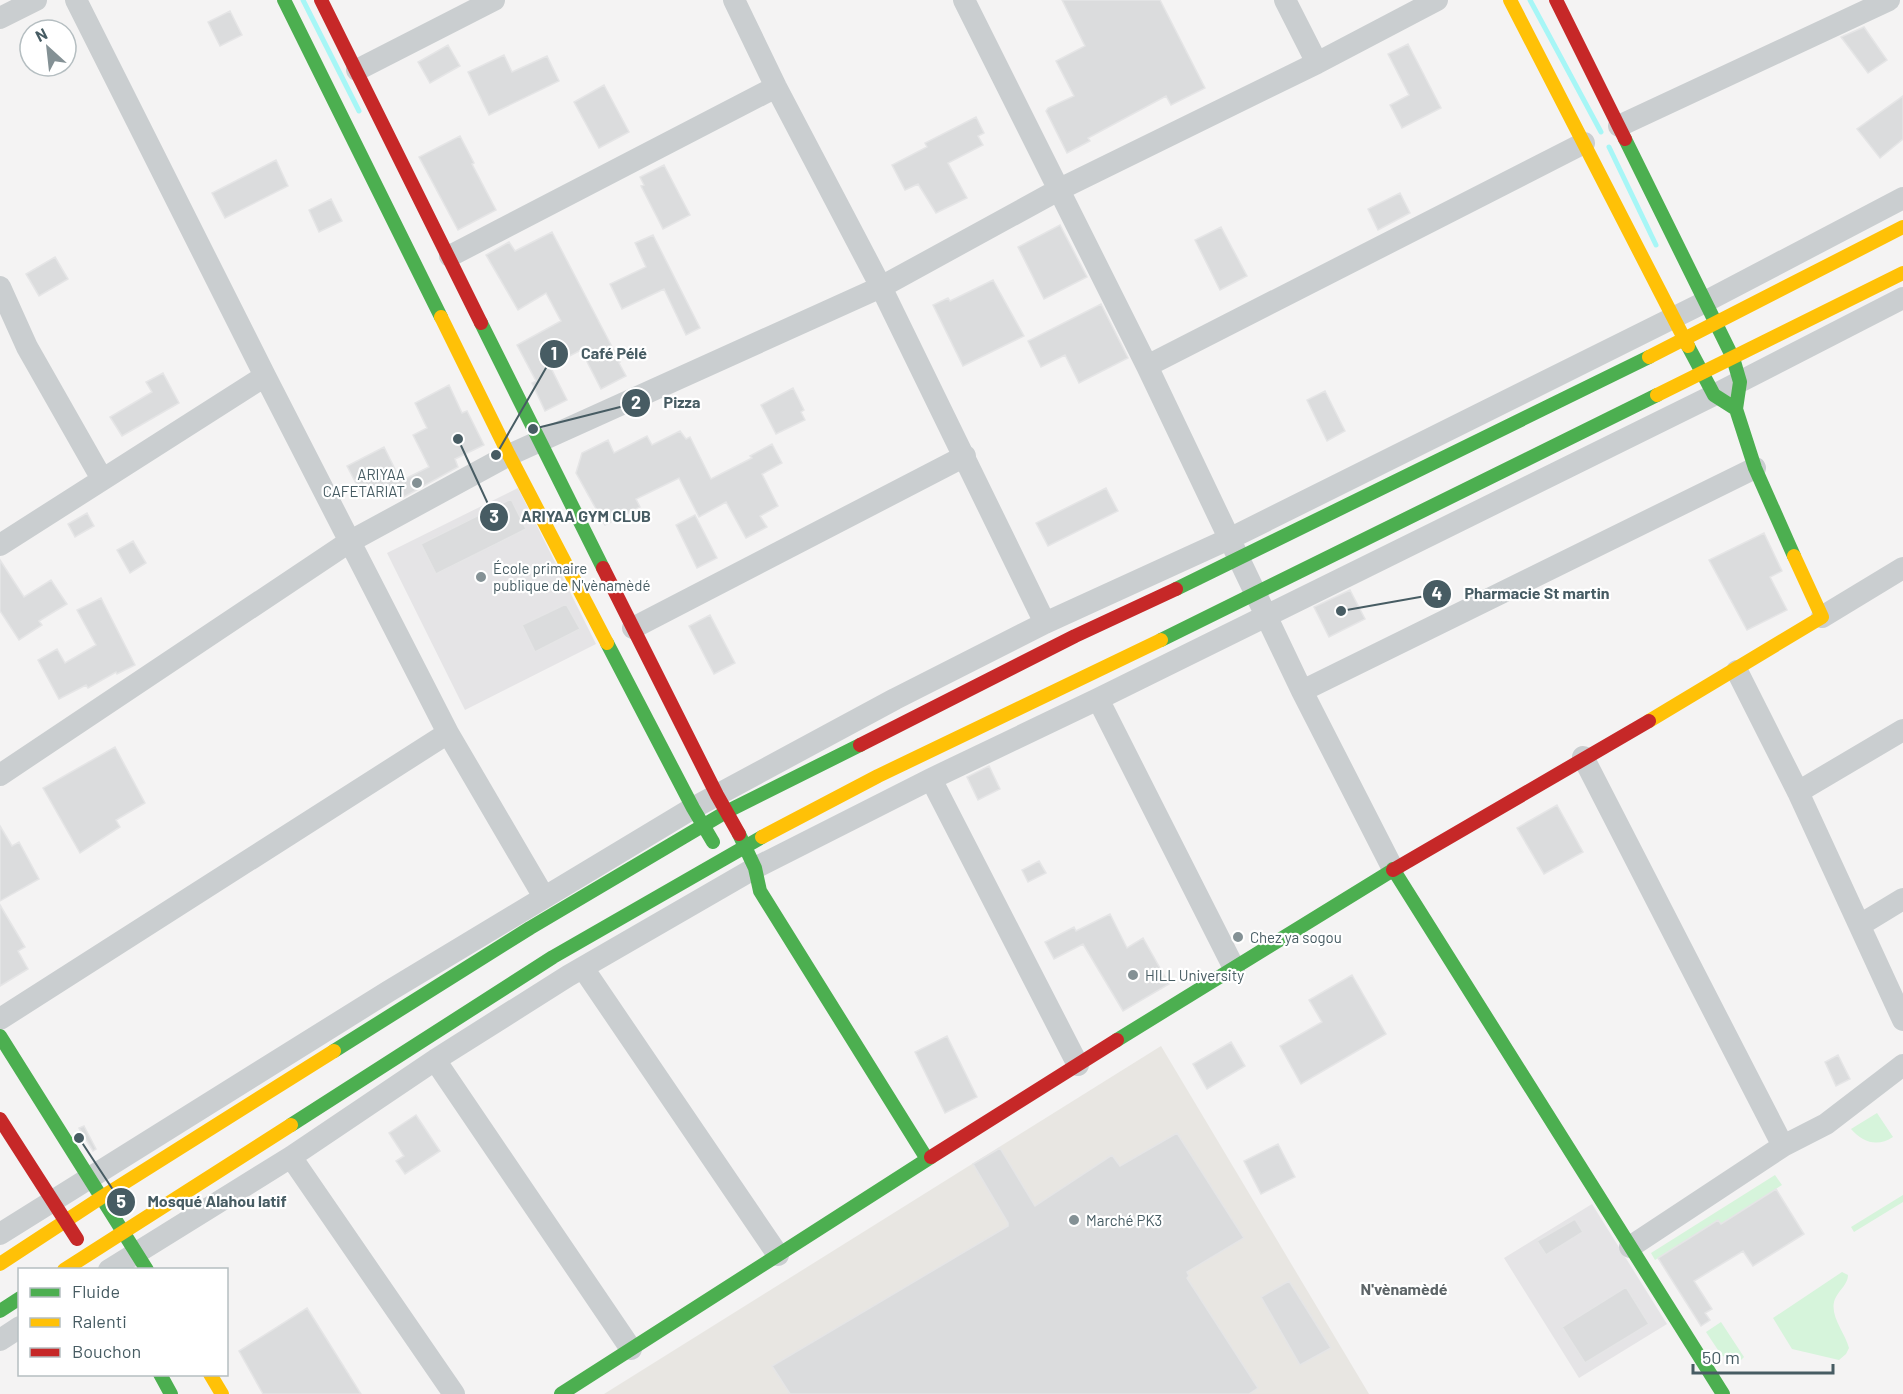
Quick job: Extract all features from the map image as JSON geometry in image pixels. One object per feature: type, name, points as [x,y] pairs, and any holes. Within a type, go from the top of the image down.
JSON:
[{"type":"street","points":[[0,18],[36,0]]},
{"type":"street","points":[[76,0],[349,542],[448,733],[543,897]]},
{"type":"street","points":[[284,0],[509,455],[698,817],[723,858],[747,873],[760,891],[927,1159]]},
{"type":"street","points":[[321,0],[633,628],[722,804],[746,846],[747,873],[760,891]]},
{"type":"street","points":[[357,70],[494,0]]},
{"type":"street","points":[[734,0],[776,87],[881,287],[1045,623]]},
{"type":"street","points":[[964,0],[1060,189],[1231,538],[1302,691],[1393,870],[1723,1394]]},
{"type":"street","points":[[1285,0],[1317,63]]},
{"type":"street","points":[[0,775],[349,542],[509,455],[881,287],[1060,189],[1317,63],[1437,0]]},
{"type":"street","points":[[1510,0],[1702,374],[1714,395],[1736,409]]},
{"type":"street","points":[[1556,0],[1733,358],[1740,381],[1736,409],[1755,468],[1822,617]]},
{"type":"street","points":[[1619,126],[1888,0]]},
{"type":"street","points":[[450,256],[776,87]]},
{"type":"street","points":[[1147,366],[1584,143]]},
{"type":"street","points":[[0,1234],[543,897],[722,804],[895,699],[1045,623],[1231,538],[1705,301],[1903,198]]},
{"type":"street","points":[[722,804],[1239,559],[1715,324],[1903,227]]},
{"type":"street","points":[[113,1268],[142,1261],[435,1060],[584,968],[747,873],[931,779],[1098,699],[1261,605],[1702,374],[1903,273]]},
{"type":"street","points":[[0,287],[27,347],[102,479]]},
{"type":"street","points":[[66,1268],[553,957],[723,858],[878,776],[1261,605],[1714,395],[1903,298]]},
{"type":"street","points":[[0,545],[265,376]]},
{"type":"street","points":[[633,628],[965,456]]},
{"type":"street","points":[[1302,691],[1755,468]]},
{"type":"street","points":[[561,1394],[927,1159],[1393,870],[1582,757],[1737,671],[1903,568]]},
{"type":"street","points":[[1737,671],[1798,792],[1903,1020]]},
{"type":"street","points":[[1098,699],[1234,968]]},
{"type":"street","points":[[1798,792],[1903,730]]},
{"type":"street","points":[[0,1019],[448,733]]},
{"type":"street","points":[[1582,757],[1783,1146]]},
{"type":"street","points":[[931,779],[1078,1065]]},
{"type":"street","points":[[0,1264],[102,1197],[530,928],[698,817]]},
{"type":"street","points":[[1860,925],[1903,899]]},
{"type":"street","points":[[584,968],[778,1255]]},
{"type":"street","points":[[0,1036],[142,1261]]},
{"type":"street","points":[[435,1060],[631,1349]]},
{"type":"street","points":[[1630,1246],[1783,1146],[1826,1125],[1903,1065]]},
{"type":"street","points":[[0,1119],[95,1268]]},
{"type":"street","points":[[291,1157],[454,1394]]},
{"type":"street","points":[[0,1311],[18,1299]]},
{"type":"street","points":[[0,1340],[18,1328]]},
{"type":"street","points":[[160,1376],[171,1394]]},
{"type":"street","points":[[211,1376],[222,1394]]},
{"type":"shaded area","name":"École primaire publique de N'vènamèdé","points":[[518,488],[596,644],[465,710],[387,553]]},
{"type":"shaded area","name":"Marché PK3","points":[[1161,1046],[1369,1394],[604,1394]]},
{"type":"shaded area","points":[[1592,1204],[1667,1324],[1579,1378],[1504,1258]]},
{"type":"green space","points":[[1877,1113],[1893,1137],[1876,1143],[1861,1138],[1851,1129]]},
{"type":"green space","points":[[1775,1175],[1782,1185],[1721,1224],[1718,1220],[1655,1260],[1651,1253]]},
{"type":"green space","points":[[1903,1195],[1903,1202],[1854,1232],[1851,1227]]},
{"type":"green space","points":[[1842,1272],[1848,1275],[1848,1278],[1836,1297],[1834,1309],[1849,1348],[1846,1354],[1839,1360],[1792,1349],[1773,1318]]},
{"type":"green space","points":[[1721,1322],[1744,1357],[1741,1360],[1722,1356],[1706,1332]]},
{"type":"building","points":[[1062,0],[1160,0],[1205,88],[1171,105],[1166,96],[1088,138],[1090,141],[1067,153],[1046,111],[1074,96],[1056,61],[1085,46]]},
{"type":"building","points":[[230,11],[242,35],[220,46],[208,22]]},
{"type":"building","points":[[1864,27],[1887,60],[1868,73],[1841,37]]},
{"type":"building","points":[[1408,44],[1441,108],[1402,128],[1390,105],[1409,95],[1388,54]]},
{"type":"building","points":[[448,45],[460,66],[430,83],[418,62]]},
{"type":"building","points":[[504,55],[512,72],[547,56],[559,81],[489,115],[468,72]]},
{"type":"building","points":[[604,85],[629,132],[599,148],[574,102]]},
{"type":"building","points":[[1903,96],[1903,139],[1880,158],[1857,129]]},
{"type":"building","points":[[976,117],[984,133],[978,136],[983,145],[948,163],[967,198],[936,213],[918,184],[905,190],[892,165],[927,147],[925,143]]},
{"type":"building","points":[[460,136],[496,210],[458,230],[419,157]]},
{"type":"building","points":[[276,160],[288,186],[225,218],[212,193]]},
{"type":"building","points":[[664,165],[690,215],[663,229],[641,186],[644,185],[640,177]]},
{"type":"building","points":[[1400,193],[1410,213],[1378,230],[1368,209]]},
{"type":"building","points":[[331,199],[342,221],[319,232],[309,210]]},
{"type":"building","points":[[1060,225],[1087,277],[1044,299],[1018,247]]},
{"type":"building","points":[[1221,227],[1247,276],[1220,290],[1195,240]]},
{"type":"building","points":[[552,232],[626,376],[601,389],[581,350],[550,366],[567,400],[545,411],[532,383],[536,381],[517,345],[561,321],[546,293],[518,310],[486,255],[509,242],[515,251]]},
{"type":"building","points":[[653,235],[700,328],[686,335],[664,289],[622,309],[610,284],[646,267],[635,243]]},
{"type":"building","points":[[55,257],[68,279],[39,296],[26,274]]},
{"type":"building","points":[[993,280],[1024,336],[963,366],[933,305],[948,298],[950,301]]},
{"type":"building","points":[[1101,304],[1128,358],[1079,383],[1065,355],[1041,367],[1028,341]]},
{"type":"building","points":[[163,373],[179,403],[122,436],[110,417],[152,392],[146,382]]},
{"type":"building","points":[[449,385],[462,413],[467,411],[484,445],[455,459],[458,467],[404,497],[402,493],[393,497],[386,483],[362,495],[347,466],[384,447],[401,481],[429,467],[413,435],[427,428],[415,403]]},
{"type":"building","points":[[793,388],[804,410],[801,412],[805,420],[776,434],[761,405]]},
{"type":"building","points":[[1325,391],[1345,431],[1327,441],[1307,400]]},
{"type":"building","points":[[680,431],[686,439],[690,437],[711,479],[752,458],[750,456],[772,444],[782,463],[762,474],[778,506],[760,516],[767,527],[746,538],[726,502],[699,517],[679,478],[636,499],[640,507],[605,525],[576,473],[582,453],[608,440],[614,453],[647,436],[652,445]]},
{"type":"building","points":[[1106,488],[1118,511],[1048,546],[1036,523]]},
{"type":"building","points":[[511,499],[526,529],[436,574],[421,544]]},
{"type":"building","points":[[87,513],[94,526],[75,537],[68,524]]},
{"type":"building","points":[[695,515],[717,558],[697,568],[676,525]]},
{"type":"building","points":[[1764,533],[1782,571],[1770,577],[1787,610],[1747,630],[1709,560]]},
{"type":"building","points":[[133,541],[146,563],[130,573],[117,550]]},
{"type":"building","points":[[0,560],[24,597],[51,580],[67,604],[39,621],[42,625],[19,640],[0,611]]},
{"type":"building","points":[[1350,590],[1365,619],[1329,637],[1314,607]]},
{"type":"building","points":[[101,598],[135,665],[117,674],[116,672],[88,688],[86,685],[59,699],[38,660],[57,649],[65,663],[96,645],[77,610]]},
{"type":"building","points":[[566,604],[580,629],[535,652],[522,625]]},
{"type":"building","points":[[710,615],[735,663],[714,674],[689,626]]},
{"type":"building","points":[[115,747],[145,803],[116,820],[120,827],[80,853],[43,788]]},
{"type":"building","points":[[989,766],[1000,789],[978,800],[967,777]]},
{"type":"building","points":[[1557,805],[1583,852],[1544,874],[1517,828]]},
{"type":"building","points":[[0,826],[12,846],[19,842],[39,879],[0,901]]},
{"type":"building","points":[[1039,861],[1046,873],[1028,882],[1022,870]]},
{"type":"building","points":[[0,905],[25,947],[18,951],[28,969],[0,986]]},
{"type":"building","points":[[1110,914],[1127,948],[1143,938],[1169,984],[1123,1011],[1083,944],[1054,959],[1045,942],[1074,927],[1076,931]]},
{"type":"building","points":[[1352,975],[1386,1034],[1301,1084],[1280,1046],[1322,1022],[1309,1000]]},
{"type":"building","points":[[947,1036],[977,1097],[945,1113],[915,1052]]},
{"type":"building","points":[[1231,1042],[1245,1066],[1207,1089],[1193,1064]]},
{"type":"building","points":[[1838,1055],[1850,1079],[1836,1086],[1825,1062]]},
{"type":"building","points":[[416,1115],[440,1151],[405,1174],[396,1161],[404,1156],[389,1133]]},
{"type":"building","points":[[84,1126],[96,1149],[93,1151],[79,1128]]},
{"type":"building","points":[[1177,1133],[1244,1238],[1187,1272],[1189,1276],[1187,1278],[1258,1388],[1249,1394],[790,1394],[772,1366],[1008,1226],[973,1164],[1000,1148],[1035,1206],[1112,1155],[1120,1166]]},
{"type":"building","points":[[1278,1144],[1295,1177],[1261,1194],[1244,1161]]},
{"type":"building","points":[[1776,1189],[1804,1234],[1753,1266],[1743,1251],[1694,1281],[1712,1309],[1705,1313],[1710,1320],[1701,1326],[1658,1258],[1718,1220],[1721,1224]]},
{"type":"building","points":[[1575,1219],[1583,1232],[1546,1255],[1537,1241]]},
{"type":"building","points":[[1289,1281],[1331,1348],[1300,1365],[1261,1297]]},
{"type":"building","points":[[1626,1287],[1649,1324],[1585,1363],[1562,1327]]},
{"type":"building","points":[[307,1308],[361,1394],[263,1394],[239,1351]]},
{"type":"waterway","points":[[303,0],[359,111]]},
{"type":"waterway","points":[[1530,0],[1601,132]]},
{"type":"waterway","points":[[1609,147],[1656,245]]},
{"type":"traffic: fast","points":[[284,0],[441,317]]},
{"type":"traffic: fast","points":[[1625,139],[1733,358],[1740,382],[1736,409],[1755,468],[1794,556]]},
{"type":"traffic: fast","points":[[481,323],[603,568]]},
{"type":"traffic: fast","points":[[1688,346],[1714,395],[1736,409]]},
{"type":"traffic: fast","points":[[1176,589],[1649,357]]},
{"type":"traffic: fast","points":[[1161,640],[1657,395]]},
{"type":"traffic: fast","points":[[607,643],[713,842]]},
{"type":"traffic: fast","points":[[334,1051],[530,928],[726,812],[860,745]]},
{"type":"traffic: fast","points":[[739,834],[755,868],[760,891],[927,1159]]},
{"type":"traffic: fast","points":[[291,1125],[553,957],[762,837]]},
{"type":"traffic: fast","points":[[1393,869],[1723,1394]]},
{"type":"traffic: fast","points":[[1117,1040],[1393,870]]},
{"type":"traffic: fast","points":[[0,1036],[146,1268]]},
{"type":"traffic: fast","points":[[561,1394],[931,1157]]},
{"type":"traffic: fast","points":[[0,1311],[18,1299]]},
{"type":"traffic: fast","points":[[161,1376],[171,1394]]},
{"type":"traffic: slow","points":[[1510,0],[1688,346]]},
{"type":"traffic: slow","points":[[1649,357],[1903,227]]},
{"type":"traffic: slow","points":[[1657,395],[1903,273]]},
{"type":"traffic: slow","points":[[441,317],[509,455],[607,643]]},
{"type":"traffic: slow","points":[[1649,721],[1822,617],[1794,556]]},
{"type":"traffic: slow","points":[[762,837],[878,776],[1161,640]]},
{"type":"traffic: slow","points":[[0,1264],[334,1051]]},
{"type":"traffic: slow","points":[[67,1268],[291,1125]]},
{"type":"traffic: slow","points":[[211,1376],[222,1394]]},
{"type":"traffic: jam","points":[[321,0],[481,323]]},
{"type":"traffic: jam","points":[[1556,0],[1625,139]]},
{"type":"traffic: jam","points":[[603,568],[717,795],[739,834]]},
{"type":"traffic: jam","points":[[860,745],[1075,636],[1176,589]]},
{"type":"traffic: jam","points":[[1393,870],[1649,721]]},
{"type":"traffic: jam","points":[[931,1157],[1117,1040]]},
{"type":"traffic: jam","points":[[0,1119],[77,1239]]},
{"type":"place","name":"Pizza","points":[[533,429]]},
{"type":"place","name":"ARIYAA GYM CLUB","points":[[458,439]]},
{"type":"place","name":"Café Pélé","points":[[496,455]]},
{"type":"place","name":"ARIYAA CAFETARIAT","points":[[417,483]]},
{"type":"place","name":"École primaire publique de N'vènamèdé","points":[[481,577]]},
{"type":"place","name":"Pharmacie St martin","points":[[1341,611]]},
{"type":"place","name":"Chez ya sogou","points":[[1238,937]]},
{"type":"place","name":"HILL University","points":[[1133,975]]},
{"type":"place","name":"Mosqué Alahou latif","points":[[79,1138]]},
{"type":"place","name":"Marché PK3","points":[[1074,1220]]},
{"type":"district","name":"N'vènamèdé","points":[[1404,1288]]}]
